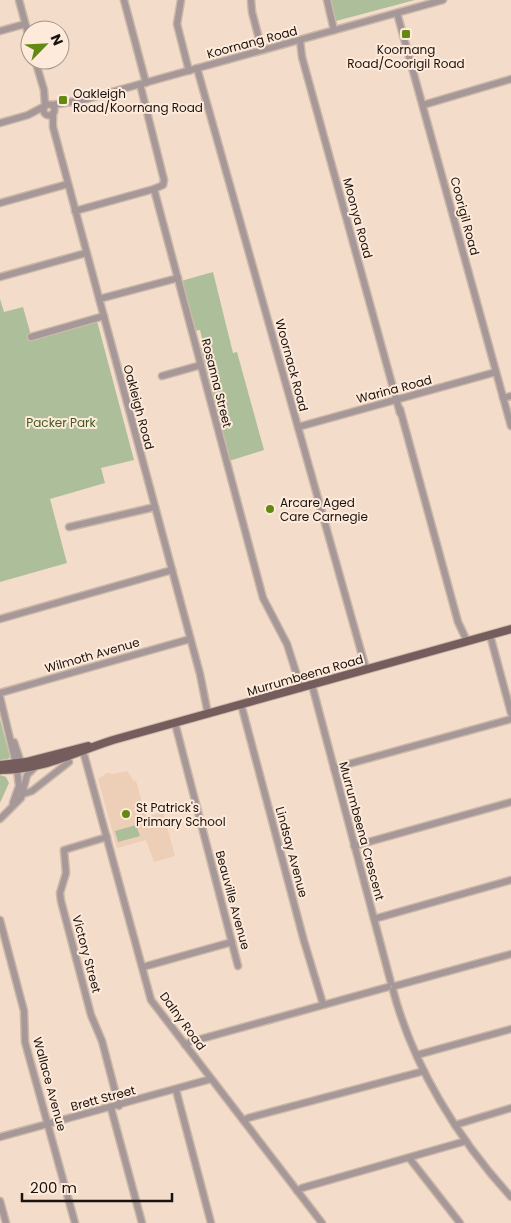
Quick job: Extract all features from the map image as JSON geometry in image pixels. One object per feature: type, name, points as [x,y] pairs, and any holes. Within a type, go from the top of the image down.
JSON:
[{"type":"main road","name":"Murrumbeena Road","points":[[4,770],[511,629]]},
{"type":"main road","name":"Murrumbeena Road","points":[[0,765],[34,768],[84,749]]},
{"type":"street","points":[[19,0],[24,20]]},
{"type":"street","points":[[75,211],[162,187],[164,182],[143,101],[141,60],[124,0]]},
{"type":"street","points":[[181,0],[177,24],[189,71]]},
{"type":"street","points":[[251,0],[252,12],[262,50]]},
{"type":"street","points":[[327,0],[336,30]]},
{"type":"street","name":"Koornang Road","points":[[0,123],[443,0]]},
{"type":"street","name":"Coorigil Road","points":[[397,13],[511,426]]},
{"type":"street","points":[[0,31],[20,25]]},
{"type":"street","name":"Moonya Road","points":[[298,41],[464,642]]},
{"type":"street","name":"Woornack Road","points":[[198,68],[364,670]]},
{"type":"street","name":"Oakleigh Road","points":[[38,70],[210,713]]},
{"type":"street","points":[[423,105],[511,79]]},
{"type":"street","points":[[0,203],[68,184]]},
{"type":"street","name":"Rosanna Street","points":[[154,189],[263,598],[288,644],[299,688]]},
{"type":"street","points":[[0,276],[86,253]]},
{"type":"street","points":[[99,299],[178,278]]},
{"type":"street","points":[[31,337],[104,316]]},
{"type":"street","points":[[162,376],[202,365]]},
{"type":"street","name":"Warina Road","points":[[298,427],[496,372]]},
{"type":"street","points":[[503,398],[511,396]]},
{"type":"street","points":[[69,527],[155,508]]},
{"type":"street","points":[[0,619],[172,570]]},
{"type":"street","points":[[490,635],[511,713]]},
{"type":"street","name":"Wilmoth Avenue","points":[[0,693],[190,639]]},
{"type":"street","name":"Murrumbeena Crescent","points":[[312,685],[392,986],[417,1055],[455,1125],[511,1197]]},
{"type":"street","points":[[0,697],[18,766],[20,793]]},
{"type":"street","name":"Lindsay Avenue","points":[[241,704],[304,941],[323,1004]]},
{"type":"street","points":[[334,768],[511,719]]},
{"type":"street","name":"Beauville Avenue","points":[[175,723],[238,966]]},
{"type":"street","name":"Dalny Road","points":[[84,749],[151,1000],[320,1221]]},
{"type":"street","points":[[20,793],[32,791],[69,762]]},
{"type":"street","points":[[0,819],[20,793],[27,775],[34,768]]},
{"type":"street","points":[[4,770],[15,779],[20,793]]},
{"type":"street","points":[[354,846],[511,802]]},
{"type":"street","name":"Victory Street","points":[[107,836],[64,850],[66,873],[60,896],[91,1016],[102,1042],[119,1106]]},
{"type":"street","points":[[374,918],[511,880]]},
{"type":"street","name":"Wallace Avenue","points":[[0,920],[24,1011],[25,1042],[75,1223]]},
{"type":"street","points":[[143,967],[232,942]]},
{"type":"street","points":[[185,1045],[323,1004],[511,954]]},
{"type":"street","points":[[417,1055],[511,1029]]},
{"type":"street","points":[[244,1121],[248,1118],[424,1071]]},
{"type":"street","name":"Brett Street","points":[[0,1138],[212,1079]]},
{"type":"street","points":[[176,1090],[211,1223]]},
{"type":"street","points":[[111,1108],[142,1223]]},
{"type":"street","points":[[455,1125],[511,1108]]},
{"type":"street","points":[[297,1191],[466,1141]]},
{"type":"street","points":[[410,1159],[460,1223]]},
{"type":"street","points":[[0,1201],[6,1223]]},
{"type":"street","points":[[312,1223],[320,1221]]},
{"type":"shaded area","name":"St Patrick's Primary School","points":[[127,771],[136,781],[146,817],[163,812],[175,856],[154,862],[146,840],[117,848],[98,779],[107,773],[114,774]]},
{"type":"green space","points":[[330,0],[415,0],[336,21]]},
{"type":"green space","points":[[213,272],[233,353],[237,352],[264,450],[229,461],[200,349],[204,347],[200,330],[195,331],[181,281]]},
{"type":"green space","name":"Packer Park","points":[[0,299],[4,312],[23,307],[32,339],[97,321],[134,460],[101,468],[105,483],[50,499],[67,563],[0,582]]},
{"type":"green space","points":[[0,719],[10,757],[0,760]]},
{"type":"green space","points":[[0,775],[6,777],[9,783],[0,803]]},
{"type":"green space","points":[[136,825],[140,836],[118,842],[115,831]]},
{"type":"place","name":"Koornang Road/Coorigil Road","points":[[406,34]]},
{"type":"place","name":"Oakleigh Road/Koornang Road","points":[[63,100]]},
{"type":"place","name":"Arcare Aged Care Carnegie","points":[[270,509]]},
{"type":"place","name":"St Patrick's Primary School","points":[[126,814]]}]
